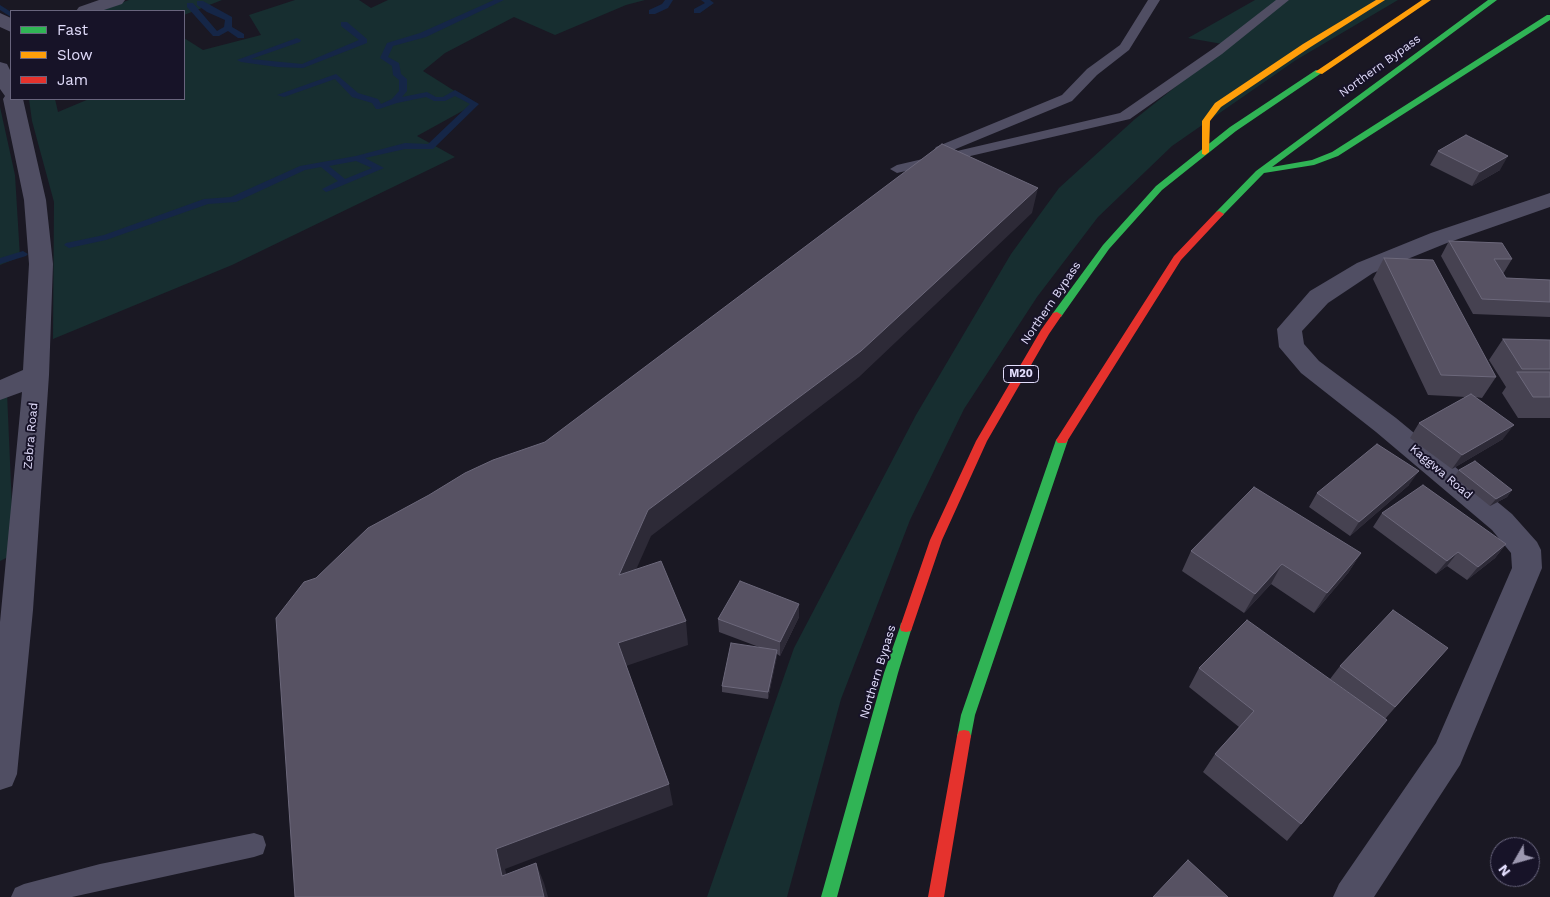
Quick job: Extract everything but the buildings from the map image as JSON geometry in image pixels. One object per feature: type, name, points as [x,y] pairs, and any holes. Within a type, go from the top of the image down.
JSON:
[{"type":"highway","name":"Northern Bypass","points":[[829,897],[891,674],[936,540],[982,441],[1045,332],[1106,247],[1159,188],[1233,129],[1427,0]]},
{"type":"highway","name":"Northern Bypass","points":[[936,897],[968,715],[1060,444],[1177,258],[1259,173],[1493,0]]},
{"type":"highway","points":[[1205,152],[1206,121],[1218,105],[1306,46],[1377,2]]},
{"type":"highway","points":[[1259,173],[1314,162],[1335,154],[1550,17]]},
{"type":"street","points":[[89,10],[116,0]]},
{"type":"street","points":[[0,18],[10,27]]},
{"type":"street","points":[[0,68],[10,90]]},
{"type":"street","name":"Zebra Road","points":[[0,774],[18,610],[36,375],[41,264],[35,200],[13,100]]},
{"type":"street","name":"Kaggwa Road","points":[[1352,897],[1448,754],[1527,568],[1526,550],[1502,522],[1386,425],[1310,367],[1292,347],[1289,329],[1319,298],[1365,268],[1439,238],[1550,200]]},
{"type":"street","points":[[0,392],[36,375]]},
{"type":"lane","points":[[1154,0],[1125,47],[1092,72],[1067,98],[935,152],[902,168],[1124,116],[1218,51],[1283,0]]},
{"type":"lane","points":[[24,897],[100,877],[254,845]]},
{"type":"green space","points":[[129,0],[222,0],[185,15],[185,10],[101,10]]},
{"type":"green space","points":[[295,0],[359,0],[371,8],[388,0],[645,0],[626,5],[555,35],[514,17],[445,53],[423,71],[475,104],[417,136],[455,157],[232,265],[53,339],[54,202],[32,121],[29,100],[55,100],[58,112],[87,100],[185,100],[185,39],[203,50],[261,35],[249,15]]},
{"type":"green space","points":[[1255,0],[1398,0],[1296,60],[1172,146],[1098,217],[1037,297],[964,409],[910,520],[841,699],[787,897],[707,897],[794,648],[916,415],[1011,254],[1059,188],[1135,119],[1228,45],[1188,38]]},
{"type":"green space","points":[[0,107],[15,175],[20,257],[0,265]]},
{"type":"green space","points":[[7,393],[14,554],[0,561],[0,396]]},
{"type":"waterway","points":[[395,101],[403,91],[403,79],[397,75],[396,65],[384,58],[390,45],[423,35],[500,0]]},
{"type":"waterway","points":[[652,12],[665,6],[669,0]]},
{"type":"waterway","points":[[697,11],[710,3],[705,0]]},
{"type":"waterway","points":[[200,3],[229,19],[228,28]]},
{"type":"waterway","points":[[190,5],[216,34],[228,28]]},
{"type":"waterway","points":[[0,7],[10,14]]},
{"type":"waterway","points":[[297,40],[241,60],[277,65],[303,66],[364,41],[344,24]]},
{"type":"waterway","points":[[228,28],[241,36]]},
{"type":"waterway","points":[[281,95],[336,76],[355,95],[375,101],[379,107],[395,101]]},
{"type":"waterway","points":[[357,158],[405,146],[430,147],[475,104],[455,92],[445,99],[434,99],[427,94],[395,101]]},
{"type":"waterway","points":[[322,164],[357,158]]},
{"type":"waterway","points":[[344,182],[380,168],[357,158]]},
{"type":"waterway","points":[[69,245],[106,237],[207,201],[233,200],[303,168],[322,164]]},
{"type":"waterway","points":[[322,164],[344,182]]},
{"type":"waterway","points":[[326,189],[344,182]]},
{"type":"waterway","points":[[0,261],[23,254]]},
{"type":"traffic: fast","points":[[1219,214],[1259,173],[1493,0]]},
{"type":"traffic: fast","points":[[1266,171],[1314,162],[1335,154],[1550,17]]},
{"type":"traffic: fast","points":[[1057,315],[1106,247],[1159,188],[1233,129],[1319,72]]},
{"type":"traffic: fast","points":[[964,736],[968,715],[1062,440]]},
{"type":"traffic: fast","points":[[829,897],[891,673],[906,627]]},
{"type":"traffic: slow","points":[[1205,152],[1206,121],[1218,105],[1306,46],[1381,0]]},
{"type":"traffic: slow","points":[[1319,72],[1427,0]]},
{"type":"traffic: jam","points":[[1062,440],[1177,258],[1219,214]]},
{"type":"traffic: jam","points":[[906,627],[936,540],[982,441],[1045,332],[1057,315]]},
{"type":"traffic: jam","points":[[936,897],[964,736]]}]
